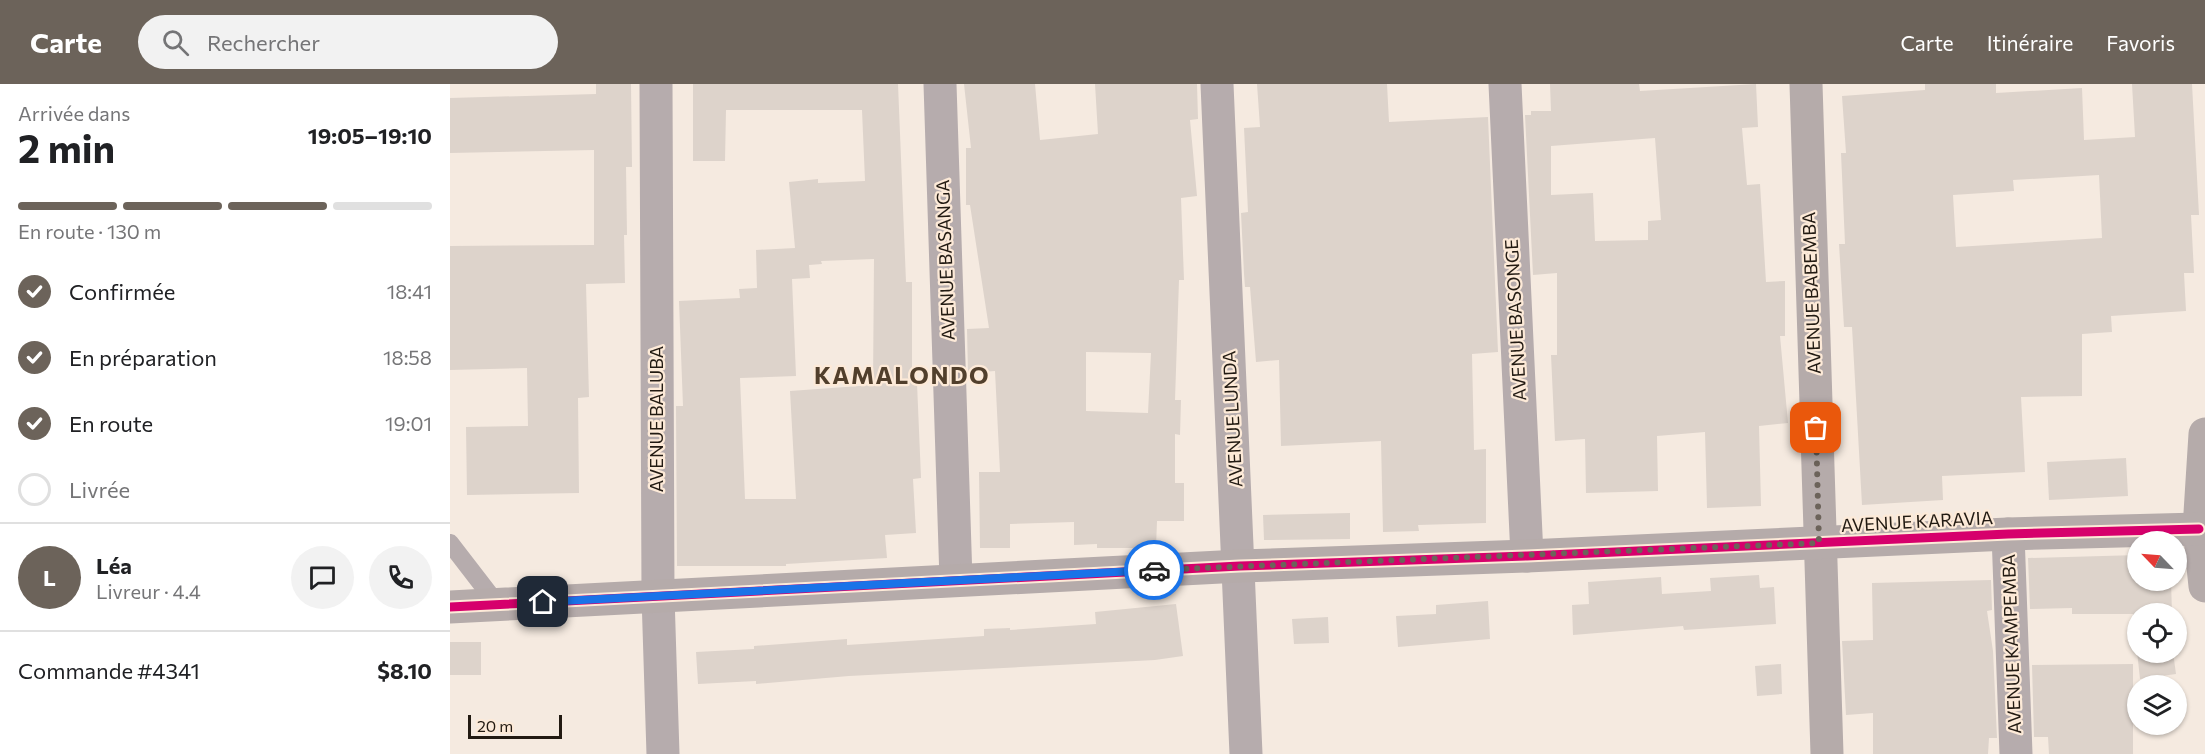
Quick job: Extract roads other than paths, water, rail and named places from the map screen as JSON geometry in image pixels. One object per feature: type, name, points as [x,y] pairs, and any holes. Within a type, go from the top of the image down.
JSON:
[{"type":"street","name":"AVENUE BALUBA","points":[[656,84],[658,596],[663,754]]},
{"type":"street","name":"AVENUE BASANGA","points":[[940,84],[956,580]]},
{"type":"street","name":"AVENUE LUNDA","points":[[1217,84],[1240,566],[1246,754]]},
{"type":"street","name":"AVENUE BASONGE","points":[[1505,84],[1527,556]]},
{"type":"street","name":"AVENUE BABEMBA","points":[[1806,84],[1827,754]]},
{"type":"street","points":[[2205,434],[2199,529],[2205,586]]},
{"type":"street","name":"AVENUE KARAVIA","points":[[450,607],[1240,566],[1527,556],[2008,534],[2199,529]]},
{"type":"street","name":"AVENUE KAMPEMBA","points":[[2008,534],[2016,754]]},
{"type":"lane","points":[[450,543],[497,604]]},
{"type":"district","name":"KAMALONDO","points":[[902,376]]}]
